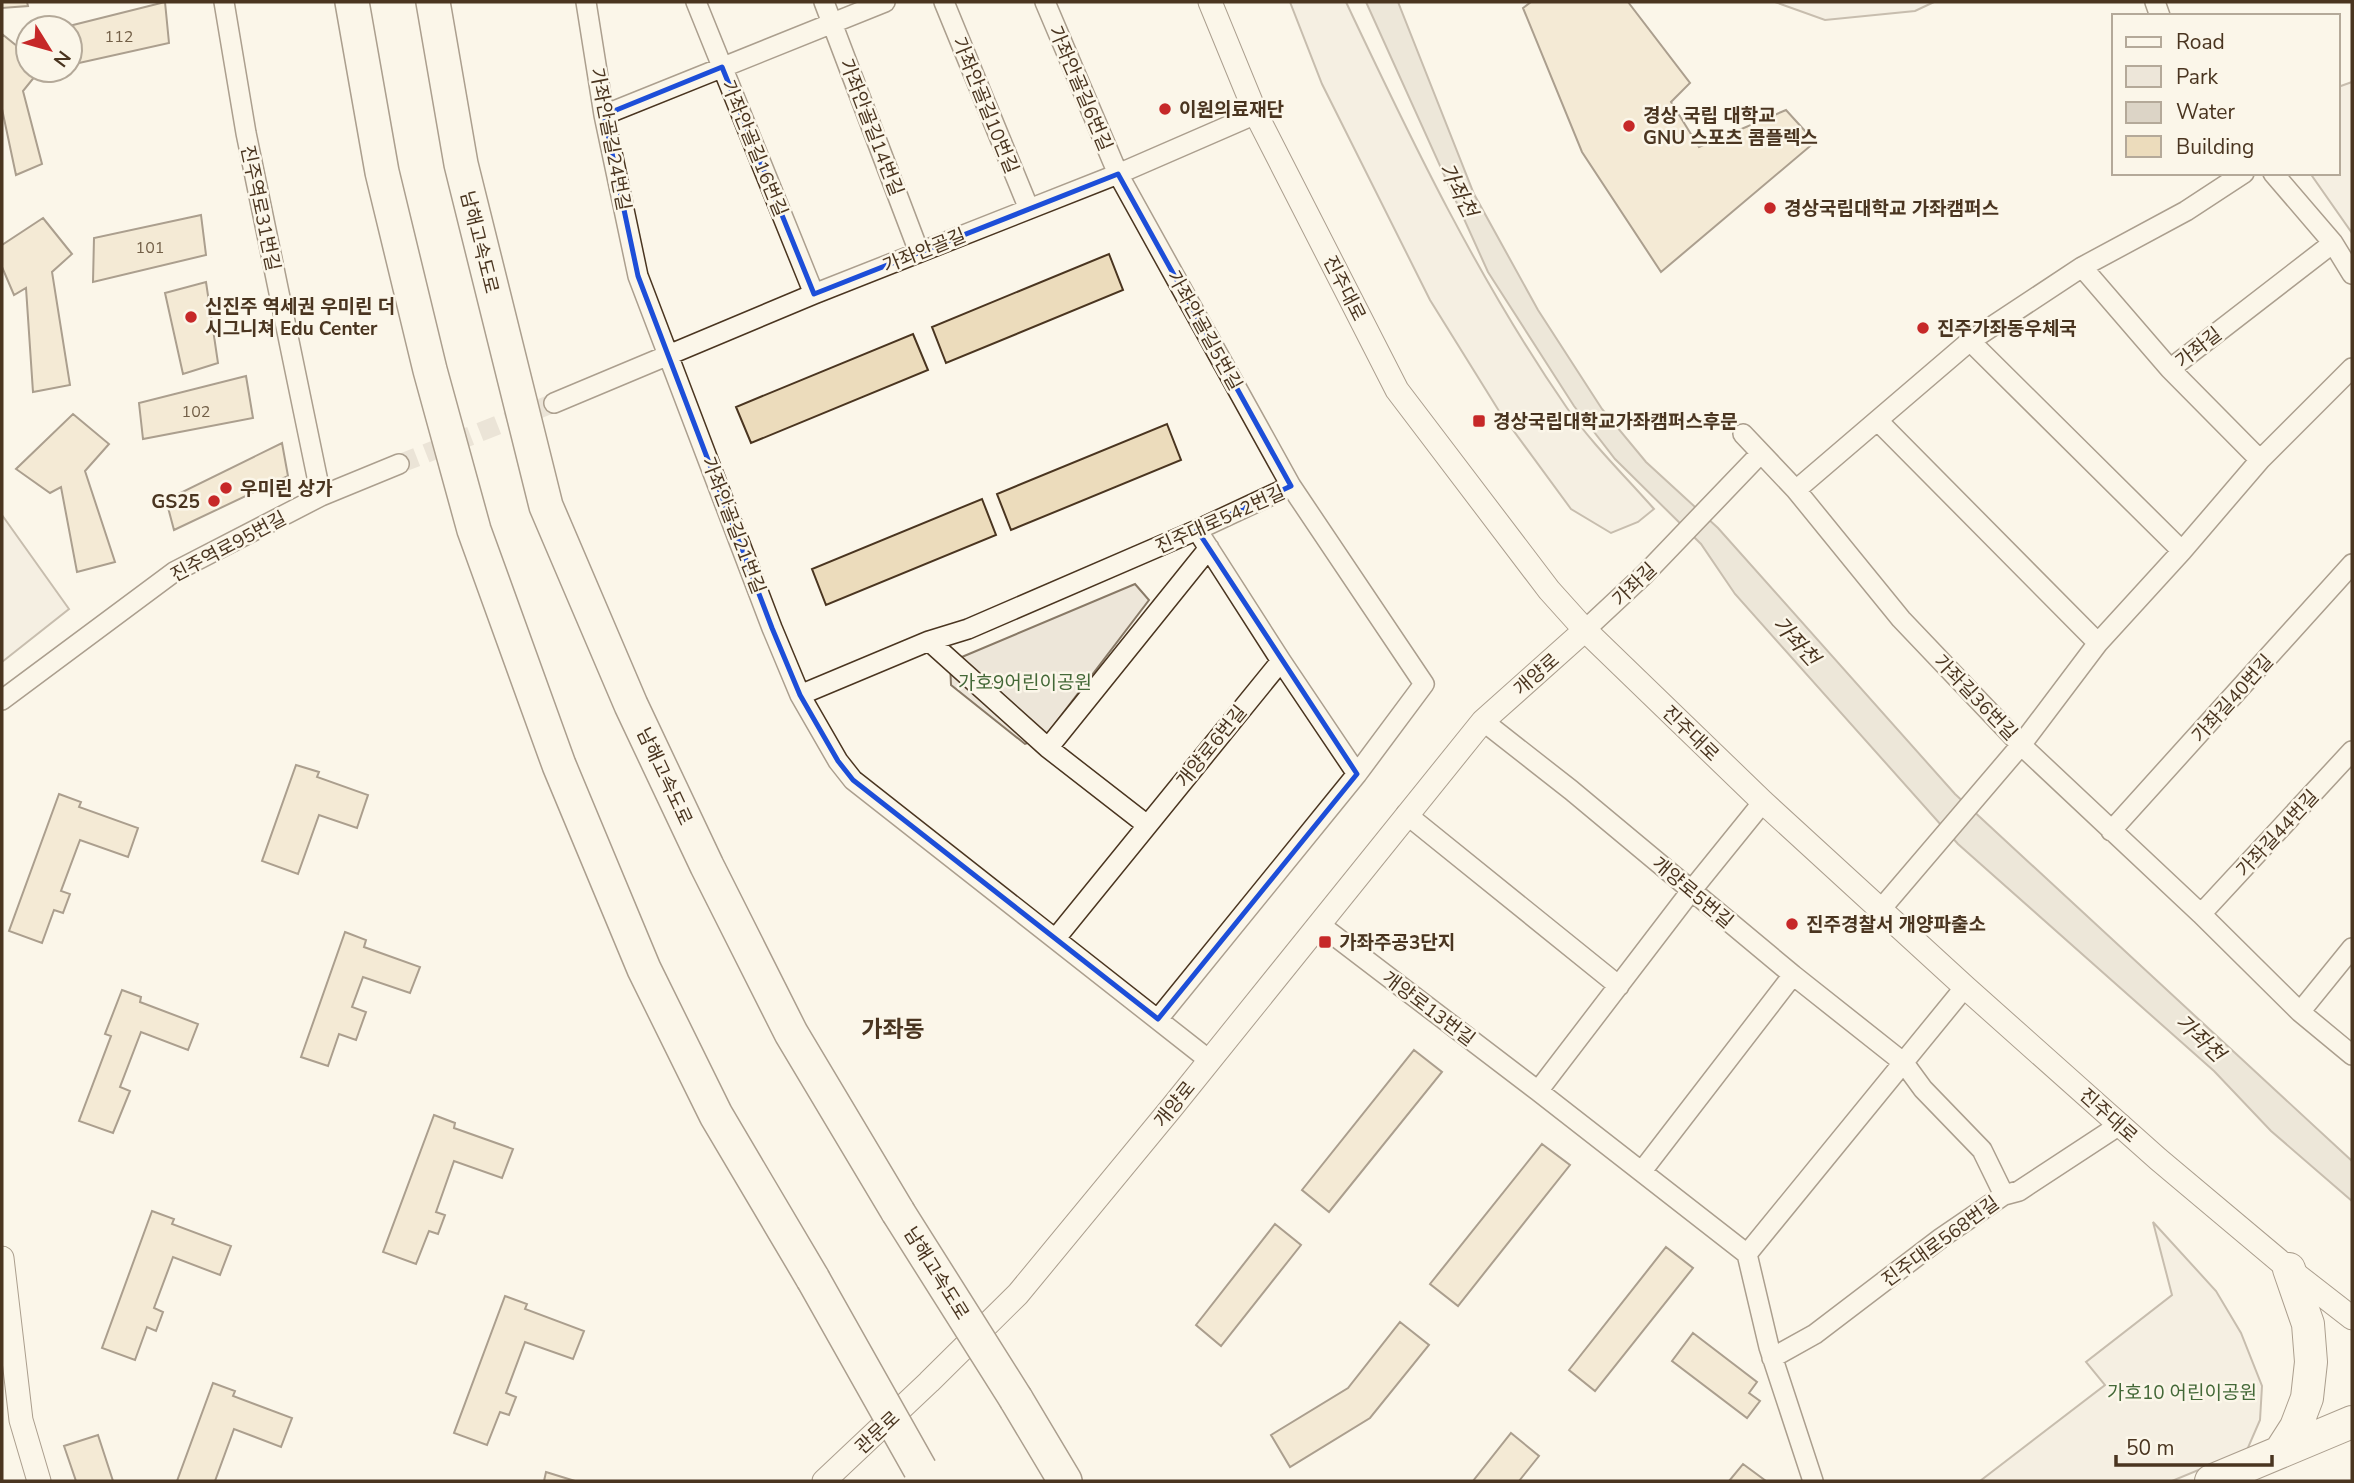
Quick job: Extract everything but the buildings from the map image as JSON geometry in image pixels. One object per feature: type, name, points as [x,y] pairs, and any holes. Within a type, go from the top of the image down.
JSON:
[{"type":"highway","points":[[352,2],[382,172],[430,370],[479,543],[559,765],[644,969],[716,1115],[813,1279],[923,1475]]},
{"type":"highway","name":"남해고속도로","points":[[433,2],[461,164],[546,506],[631,705],[707,866],[791,1033],[898,1212],[1016,1398],[1065,1481]]},
{"type":"highway","points":[[2263,1473],[2296,1427],[2307,1398],[2311,1362],[2308,1324],[2289,1269]]},
{"type":"highway","points":[[2263,1473],[2352,1422]]},
{"type":"highway","points":[[2211,1481],[2263,1473],[2352,1428]]},
{"type":"street","name":"진주역로31번길","points":[[224,2],[246,133],[321,496]]},
{"type":"street","name":"가좌안골길24번길","points":[[586,2],[604,115],[638,276],[670,355]]},
{"type":"street","name":"가좌안골길16번길","points":[[696,2],[814,294]]},
{"type":"street","name":"가좌안골길14번길","points":[[824,2],[919,253]]},
{"type":"street","points":[[604,115],[885,2]]},
{"type":"street","name":"가좌안골길10번길","points":[[943,2],[1029,209]]},
{"type":"street","name":"가좌안골길6번길","points":[[1045,2],[1118,174]]},
{"type":"street","name":"진주대로","points":[[1210,2],[1256,114],[1397,390],[1549,590],[1586,630],[1763,802],[1965,987],[2158,1159],[2352,1318]]},
{"type":"street","name":"가좌안골길","points":[[670,355],[814,294],[1118,174],[1256,114]]},
{"type":"street","name":"가좌안골길5번길","points":[[1118,174],[1291,486]]},
{"type":"street","points":[[1743,434],[1796,490],[1970,341],[2082,267],[2186,211],[2241,175]]},
{"type":"street","points":[[2275,175],[2333,243],[2352,274]]},
{"type":"street","name":"가좌길","points":[[2082,267],[2170,369],[2333,243]]},
{"type":"street","points":[[1970,341],[2182,551]]},
{"type":"street","points":[[554,403],[670,355]]},
{"type":"street","name":"가좌안골길21번길","points":[[670,355],[772,628],[800,695]]},
{"type":"street","name":"가좌길36번길","points":[[1796,490],[1901,619],[2021,745],[2098,643],[2260,460],[2352,368]]},
{"type":"street","points":[[2170,369],[2260,460]]},
{"type":"street","points":[[1878,421],[2098,643]]},
{"type":"street","name":"가좌길","points":[[1586,630],[1681,537],[1761,453]]},
{"type":"street","name":"진주역로95번길","points":[[2,700],[174,572],[321,496],[399,464]]},
{"type":"street","name":"진주대로542번길","points":[[800,695],[929,641],[968,629],[1197,530],[1291,486],[1424,684],[1357,774]]},
{"type":"street","points":[[1158,1018],[1357,774],[1197,530]]},
{"type":"street","name":"진주대로542번길","points":[[1048,748],[1209,548]]},
{"type":"street","name":"가좌길40번길","points":[[2111,831],[2352,564]]},
{"type":"street","name":"개양로","points":[[929,1382],[1018,1294],[1483,721],[1586,630]]},
{"type":"street","points":[[929,641],[1048,748],[1147,825]]},
{"type":"street","name":"개양로6번길","points":[[1056,938],[1281,661]]},
{"type":"street","points":[[800,695],[838,761],[853,780],[1209,1060]]},
{"type":"street","name":"개양로5번길","points":[[1483,721],[1904,1063]]},
{"type":"street","points":[[1881,909],[2021,745],[2201,914],[2300,1013],[2352,1055]]},
{"type":"street","name":"가좌길44번길","points":[[2201,914],[2352,751]]},
{"type":"street","points":[[1538,1091],[1691,891],[1763,802]]},
{"type":"street","points":[[1406,814],[1619,986]]},
{"type":"street","name":"개양로13번길","points":[[1319,924],[1747,1254]]},
{"type":"street","points":[[2300,1013],[2352,948]]},
{"type":"street","points":[[1642,1171],[1793,975]]},
{"type":"street","points":[[1813,1481],[1772,1357],[1747,1254],[1965,987]]},
{"type":"street","name":"진주대로568번길","points":[[1772,1357],[1815,1334],[1941,1238],[2004,1195],[1982,1150],[1923,1089],[1904,1063]]},
{"type":"street","points":[[2004,1195],[2019,1191],[2121,1124]]},
{"type":"street","points":[[2,1258],[21,1420],[39,1481]]},
{"type":"street","name":"관문로","points":[[824,1481],[929,1382]]},
{"type":"highlighted area","points":[[722,67],[814,294],[1118,174],[1291,486],[1197,530],[1357,774],[1158,1019],[853,780],[838,761],[800,695],[772,628],[638,276],[604,115]]},
{"type":"green space","points":[[1290,2],[1346,2],[1448,210],[1505,311],[1567,408],[1654,509],[1638,522],[1611,533],[1571,509],[1499,411],[1430,300],[1322,84]]},
{"type":"green space","points":[[1775,2],[1934,2],[1915,11],[1825,20]]},
{"type":"green space","points":[[2352,82],[2352,233],[2311,175],[2340,175],[2340,86]]},
{"type":"green space","points":[[2,515],[69,609],[2,662]]},
{"type":"green space","name":"가호9어린이공원","points":[[1135,584],[1149,600],[1044,738],[1025,744],[951,685],[950,662]]},
{"type":"green space","name":"가호10 어린이공원","points":[[2153,1222],[2216,1291],[2241,1333],[2262,1386],[2260,1420],[2247,1450],[2172,1481],[1980,1481],[2105,1385],[2086,1362],[2172,1295]]},
{"type":"water","name":"가좌천","points":[[1366,2],[1398,2],[1474,194],[1538,310],[1602,409],[1646,462],[1718,528],[1955,794],[2352,1161],[2352,1201],[2271,1131],[2214,1071],[1958,844],[1735,594],[1701,544],[1615,459],[1574,406],[1488,272]]},
{"type":"tunnel","points":[[399,464],[554,403]]},
{"type":"place","name":"이원의료재단","points":[[1165,109]]},
{"type":"place","name":"경상 국립 대학교 GNU 스포츠 콤플렉스","points":[[1629,126]]},
{"type":"place","name":"경상국립대학교 가좌캠퍼스","points":[[1770,208]]},
{"type":"place","name":"신진주 역세권 우미린 더 시그니쳐 Edu Center","points":[[191,317]]},
{"type":"place","name":"진주가좌동우체국","points":[[1923,328]]},
{"type":"place","name":"경상국립대학교가좌캠퍼스후문","points":[[1479,421]]},
{"type":"place","name":"우미린 상가","points":[[226,488]]},
{"type":"place","name":"GS25","points":[[214,501]]},
{"type":"place","name":"진주경찰서 개양파출소","points":[[1792,924]]},
{"type":"place","name":"가좌주공3단지","points":[[1325,942]]},
{"type":"district","name":"가좌동","points":[[893,1029]]}]
